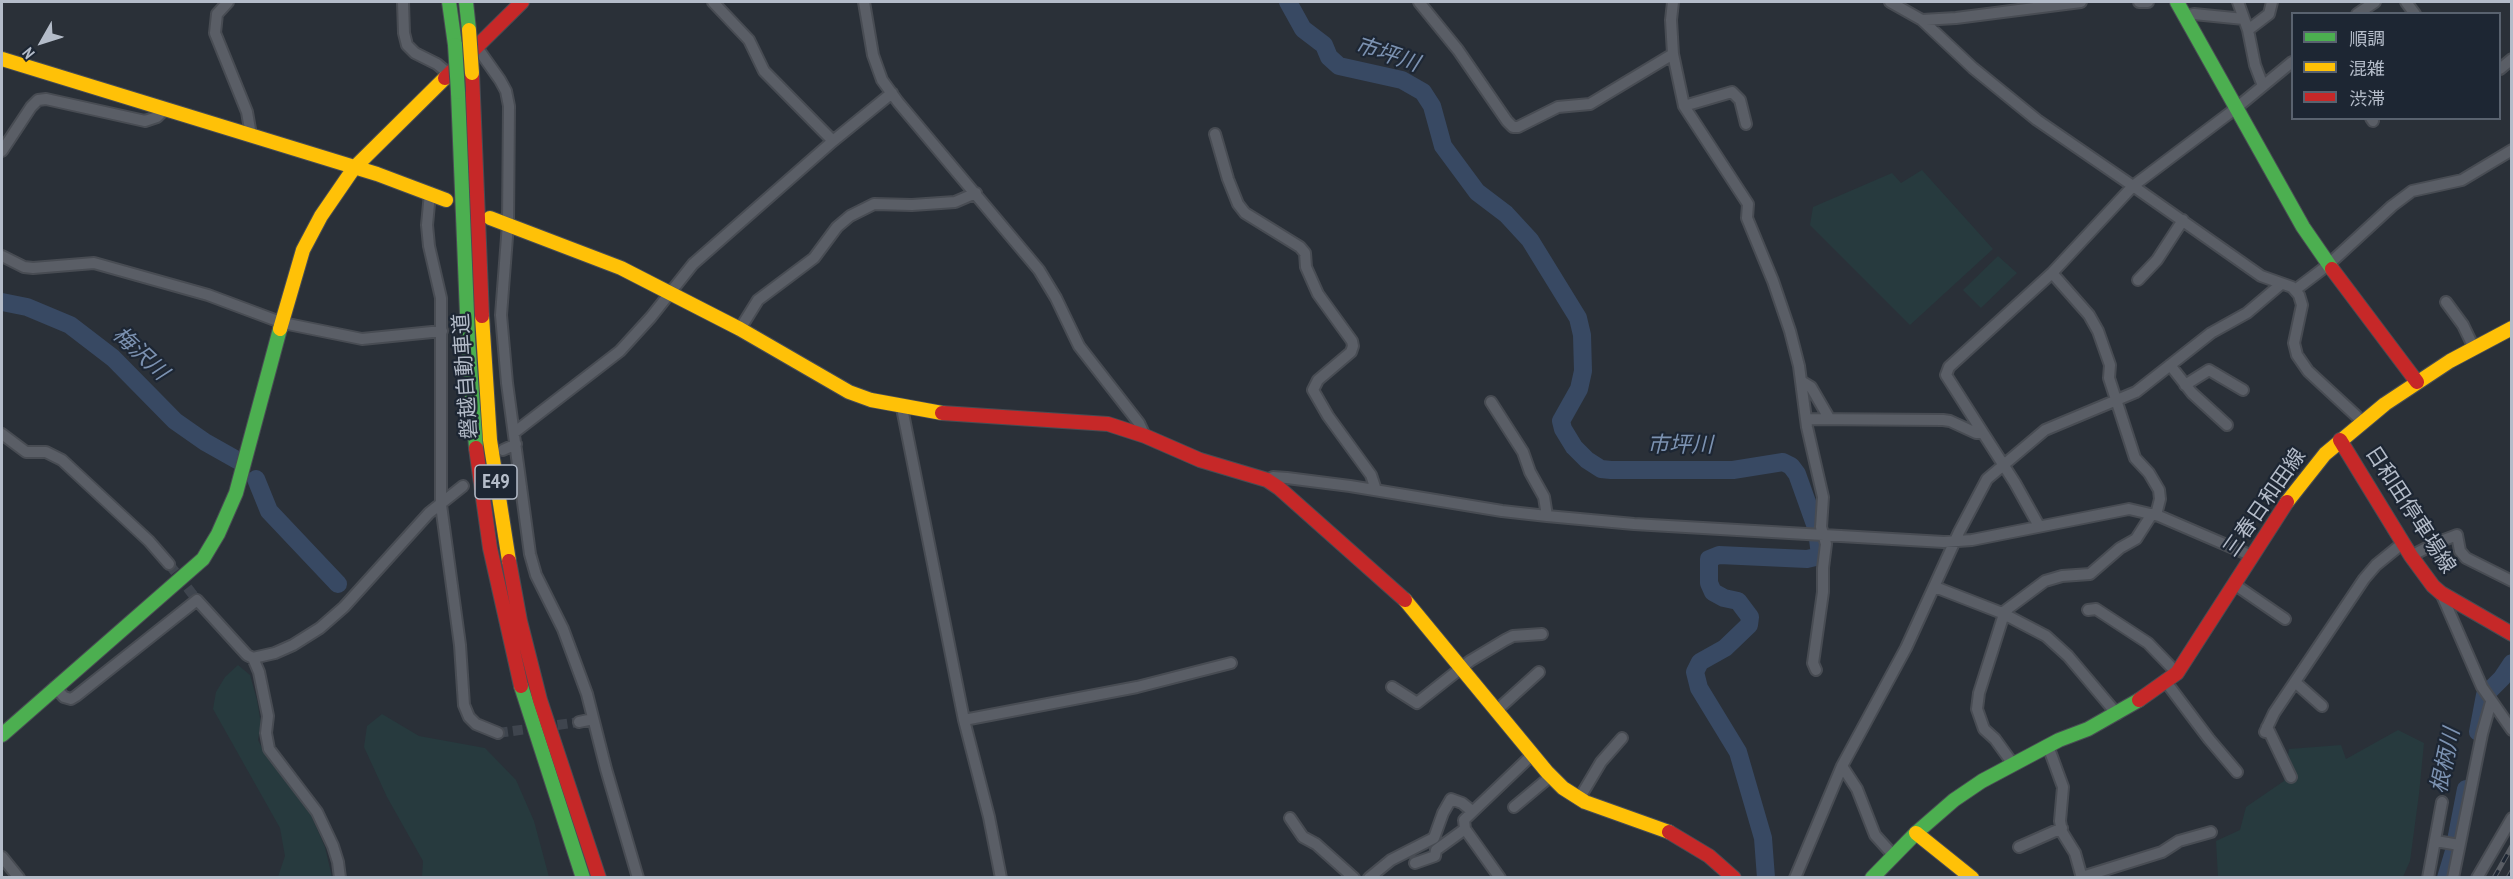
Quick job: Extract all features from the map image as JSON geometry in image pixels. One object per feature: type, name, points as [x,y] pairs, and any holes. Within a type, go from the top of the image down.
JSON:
[{"type":"main road","name":"磐越自動車道","points":[[449,2],[458,92],[469,361],[479,474],[490,548],[525,704],[583,878]]},
{"type":"main road","name":"磐越自動車道","points":[[466,2],[472,73],[483,336],[490,440],[520,621],[540,700],[599,878]]},
{"type":"main road","points":[[2,735],[189,573],[210,549],[236,493],[303,250],[321,216],[354,168],[522,2]]},
{"type":"main road","points":[[2177,2],[2300,222],[2328,265],[2416,382]]},
{"type":"main road","points":[[2,59],[251,135],[446,200]]},
{"type":"main road","points":[[490,218],[621,268],[671,292],[849,392],[902,408],[927,412],[1108,424],[1145,436],[1200,460],[1267,480],[1279,488],[1404,599],[1551,776],[1579,799],[1676,835],[1709,856],[1734,878]]},
{"type":"main road","name":"三春日和田線","points":[[1872,878],[1916,833],[1954,800],[1982,781],[2048,746],[2117,714],[2177,673],[2297,487],[2325,454],[2416,382],[2511,328]]},
{"type":"main road","name":"日和田停車場線","points":[[2340,440],[2411,556],[2441,593],[2510,629]]},
{"type":"main road","points":[[1916,833],[1972,878]]},
{"type":"street","points":[[228,2],[217,14],[215,33],[248,112],[251,135]]},
{"type":"street","points":[[403,2],[404,33],[407,45],[415,53],[437,64],[449,74]]},
{"type":"street","points":[[713,2],[749,40],[764,71],[833,141]]},
{"type":"street","points":[[864,2],[873,55],[882,80],[1039,270],[1056,298],[1079,346],[1138,423],[1145,436]]},
{"type":"street","points":[[1419,2],[1458,50],[1513,127],[1518,127],[1558,107],[1590,104],[1673,54]]},
{"type":"street","points":[[1673,2],[1671,20],[1673,54],[1684,106],[1748,204],[1746,218],[1769,271],[1790,331],[1801,381],[1806,419],[1822,497],[1821,527],[1826,544],[1824,590],[1813,663],[1816,670]]},
{"type":"street","points":[[1890,2],[1922,20],[1974,68],[2037,120],[2261,276],[2280,285],[2288,285],[2295,290],[2302,305],[2294,343],[2297,355],[2308,370],[2363,422]]},
{"type":"street","points":[[1922,20],[1956,18],[2081,2]]},
{"type":"street","points":[[2139,2],[2148,2]]},
{"type":"street","points":[[2238,2],[2263,86]]},
{"type":"street","points":[[2248,30],[2269,14],[2272,2]]},
{"type":"street","points":[[2360,12],[2375,2]]},
{"type":"street","points":[[2185,16],[2194,14],[2244,19]]},
{"type":"street","points":[[476,46],[500,80],[507,98],[508,224],[501,315],[524,519],[536,575],[563,629],[587,694],[638,878]]},
{"type":"street","points":[[2039,526],[2003,464],[1946,375],[1949,367],[2052,273],[2133,186],[2235,109],[2291,63]]},
{"type":"street","points":[[1684,106],[1732,92],[1740,100],[1746,124]]},
{"type":"street","points":[[515,432],[620,351],[651,317],[693,264],[891,93]]},
{"type":"street","points":[[2,151],[38,100],[46,99],[146,121],[157,117],[164,110]]},
{"type":"street","points":[[1215,134],[1238,204],[1245,213],[1300,247],[1305,253],[1306,267],[1318,294],[1352,341],[1351,352],[1318,380],[1313,390],[1328,416],[1371,475],[1376,490]]},
{"type":"street","points":[[2295,290],[2328,265],[2392,206],[2412,191],[2462,180],[2511,150]]},
{"type":"street","points":[[430,193],[427,225],[429,246],[441,298],[441,505],[460,645],[464,705],[466,712],[476,724],[498,733]]},
{"type":"street","points":[[740,329],[758,300],[814,258],[837,227],[850,216],[874,204],[912,205],[955,202],[976,193]]},
{"type":"street","points":[[2138,280],[2157,260],[2183,220]]},
{"type":"street","points":[[2,256],[24,267],[33,268],[94,263],[208,295],[283,323],[362,339],[442,331]]},
{"type":"street","points":[[2013,764],[1995,739],[1984,729],[1977,709],[1979,693],[2003,613],[2045,581],[2062,576],[2090,574],[2120,548],[2136,539],[2154,515],[2160,499],[2159,490],[2149,473],[2135,458],[2109,378],[2110,365],[2094,321],[2052,273]]},
{"type":"street","points":[[1795,878],[1842,766],[1861,734],[1988,479],[2003,464],[2053,425],[2136,392],[2211,333],[2247,314],[2280,285]]},
{"type":"street","points":[[2446,302],[2463,325],[2474,348]]},
{"type":"street","points":[[2170,365],[2185,385],[2227,425]]},
{"type":"street","points":[[2185,385],[2209,370],[2243,390]]},
{"type":"street","points":[[1801,381],[1811,387],[1829,418]]},
{"type":"street","points":[[1491,402],[1523,452],[1532,476],[1544,497],[1548,516]]},
{"type":"street","points":[[902,408],[964,720],[989,817],[1001,878]]},
{"type":"street","points":[[1806,419],[1943,420],[1982,433]]},
{"type":"street","points":[[2,434],[26,452],[46,452],[62,460],[148,541],[169,564]]},
{"type":"street","points":[[503,450],[516,444]]},
{"type":"street","points":[[1267,480],[1273,477],[1287,478],[1548,516],[1955,542],[2129,509],[2154,515],[2252,556]]},
{"type":"street","points":[[55,687],[64,697],[71,699],[76,696],[197,600],[243,653],[254,658],[275,653],[293,645],[320,628],[344,607],[429,513],[463,486]]},
{"type":"street","points":[[2411,556],[2457,535],[2460,551],[2466,558],[2511,581]]},
{"type":"street","points":[[2291,777],[2266,729],[2364,579],[2376,565],[2403,543]]},
{"type":"street","points":[[2234,584],[2285,619]]},
{"type":"street","points":[[1935,587],[2003,613],[2046,636],[2092,682],[2117,714]]},
{"type":"street","points":[[2441,593],[2491,702],[2511,730]]},
{"type":"street","points":[[2088,610],[2096,609],[2148,643],[2177,673]]},
{"type":"street","points":[[1392,687],[1417,703],[1462,667],[1510,637],[1542,634]]},
{"type":"street","points":[[254,658],[268,716],[266,734],[269,748],[317,812],[335,854],[340,878]]},
{"type":"street","points":[[964,720],[1137,687],[1231,663]]},
{"type":"street","points":[[1497,710],[1539,672]]},
{"type":"street","points":[[2166,682],[2237,772]]},
{"type":"street","points":[[2295,682],[2322,706]]},
{"type":"street","points":[[2453,878],[2482,734],[2491,702]]},
{"type":"street","points":[[579,722],[593,719]]},
{"type":"street","points":[[1579,799],[1601,762],[1622,738]]},
{"type":"street","points":[[2048,746],[2063,787],[2061,828],[2075,853],[2082,877],[2162,852],[2179,841],[2211,832]]},
{"type":"street","points":[[1500,878],[1466,829],[1464,820],[1533,754]]},
{"type":"street","points":[[1842,766],[1857,789],[1875,835],[1894,856]]},
{"type":"street","points":[[1514,807],[1551,776]]},
{"type":"street","points":[[1369,878],[1391,860],[1434,838],[1439,821],[1450,799],[1453,798],[1472,811]]},
{"type":"street","points":[[2428,878],[2439,841],[2442,802]]},
{"type":"street","points":[[2477,878],[2511,818]]},
{"type":"street","points":[[1290,819],[1304,837],[1316,844],[1353,878]]},
{"type":"street","points":[[2019,847],[2061,828]]},
{"type":"street","points":[[1415,863],[1435,856],[1436,850],[1466,829]]},
{"type":"street","points":[[2439,841],[2459,845]]},
{"type":"street","points":[[2,857],[19,878]]},
{"type":"green space","points":[[1922,170],[1993,249],[1910,325],[1810,225],[1813,207],[1892,173],[1901,183]]},
{"type":"green space","points":[[1998,256],[2017,273],[1981,308],[1963,290]]},
{"type":"green space","points":[[238,665],[250,675],[257,700],[261,724],[258,740],[266,756],[311,815],[325,847],[332,877],[278,877],[285,856],[280,828],[213,709],[216,692],[225,677]]},
{"type":"green space","points":[[382,714],[419,736],[485,748],[516,780],[534,821],[549,877],[422,877],[423,861],[387,797],[364,747],[367,726]]},
{"type":"green space","points":[[2398,730],[2424,743],[2410,861],[2403,877],[2218,877],[2216,841],[2240,830],[2246,807],[2284,781],[2289,749],[2341,745],[2346,759]]},
{"type":"waterway","name":"市坪川","points":[[1288,2],[1303,29],[1324,45],[1329,57],[1339,66],[1402,80],[1423,92],[1432,106],[1443,146],[1477,192],[1506,214],[1530,240],[1578,318],[1582,335],[1583,371],[1579,389],[1561,421],[1574,447],[1587,460],[1601,469],[1611,470],[1733,470],[1783,462],[1791,466],[1797,474],[1817,530],[1820,556],[1807,559],[1719,555],[1709,559],[1709,583],[1713,592],[1724,598],[1738,601],[1750,617],[1749,625],[1725,648],[1700,662],[1695,672],[1699,688],[1738,752],[1763,838],[1766,878]]},
{"type":"waterway","name":"梅沢川","points":[[2,302],[27,307],[70,325],[113,358],[175,421],[205,442],[237,460]]},
{"type":"waterway","name":"梅沢川","points":[[256,479],[269,511],[338,584]]},
{"type":"waterway","name":"根柄川","points":[[2478,732],[2485,695],[2502,678],[2512,663]]},
{"type":"waterway","name":"根柄川","points":[[2446,878],[2454,851],[2466,789]]},
{"type":"tunnel","points":[[169,564],[197,600]]},
{"type":"tunnel","points":[[498,733],[579,722]]},
{"type":"railway","points":[[2494,878],[2512,846]]},
{"type":"railway","points":[[2508,878],[2512,871]]},
{"type":"traffic: fast","points":[[449,2],[455,45]]},
{"type":"traffic: fast","points":[[466,2],[469,30]]},
{"type":"traffic: fast","points":[[2177,2],[2303,227],[2332,269]]},
{"type":"traffic: fast","points":[[455,45],[458,92]]},
{"type":"traffic: fast","points":[[458,92],[468,339],[476,448]]},
{"type":"traffic: fast","points":[[2,735],[203,559],[218,534],[236,493],[280,329]]},
{"type":"traffic: fast","points":[[521,686],[583,878]]},
{"type":"traffic: fast","points":[[1872,878],[1916,833],[1954,800],[1982,781],[2059,740],[2088,729],[2139,700]]},
{"type":"traffic: slow","points":[[469,30],[472,73]]},
{"type":"traffic: slow","points":[[2,59],[377,174],[446,200]]},
{"type":"traffic: slow","points":[[280,329],[303,250],[321,216],[354,168],[445,78]]},
{"type":"traffic: slow","points":[[490,218],[621,268],[740,329],[849,392],[871,400],[942,413]]},
{"type":"traffic: slow","points":[[482,316],[490,440],[509,561]]},
{"type":"traffic: slow","points":[[2287,502],[2325,454],[2385,404],[2450,361],[2512,328]]},
{"type":"traffic: slow","points":[[1405,600],[1547,772],[1563,788],[1585,802],[1669,832]]},
{"type":"traffic: slow","points":[[1916,833],[1972,878]]},
{"type":"traffic: jam","points":[[445,78],[522,2]]},
{"type":"traffic: jam","points":[[472,73],[482,316]]},
{"type":"traffic: jam","points":[[2332,269],[2417,382]]},
{"type":"traffic: jam","points":[[942,413],[1108,424],[1145,436],[1200,460],[1267,480],[1279,488],[1405,600]]},
{"type":"traffic: jam","points":[[2340,440],[2411,556],[2433,586],[2441,593],[2512,634]]},
{"type":"traffic: jam","points":[[476,448],[490,548],[521,686]]},
{"type":"traffic: jam","points":[[2139,700],[2177,673],[2287,502]]},
{"type":"traffic: jam","points":[[509,561],[520,621],[540,700],[599,878]]},
{"type":"traffic: jam","points":[[1669,832],[1709,856],[1734,878]]}]
